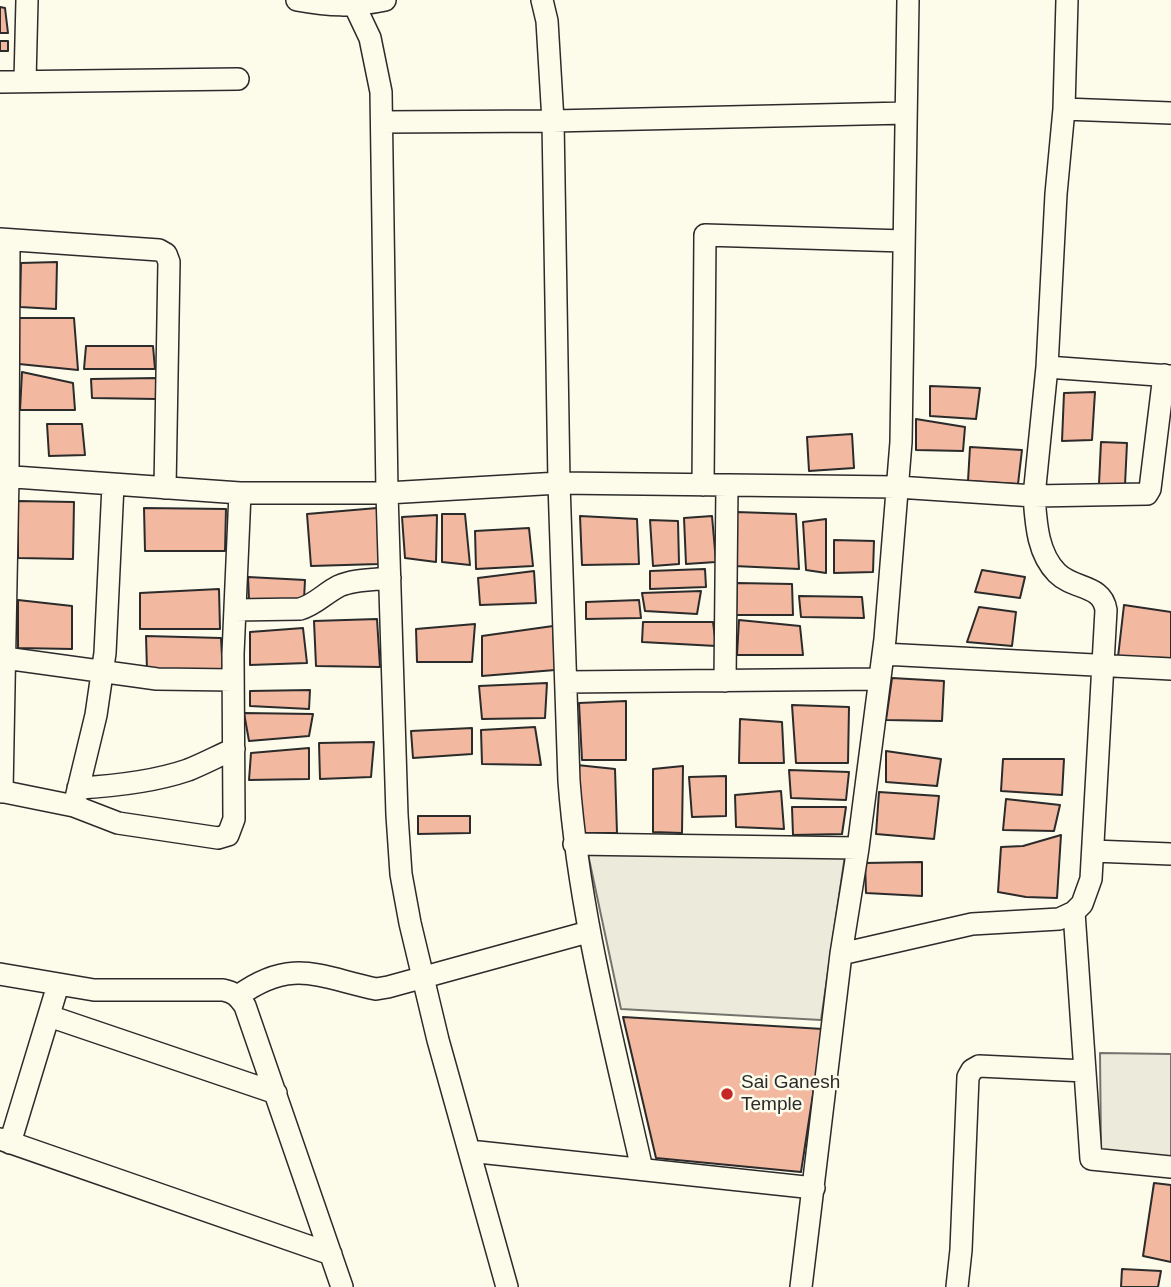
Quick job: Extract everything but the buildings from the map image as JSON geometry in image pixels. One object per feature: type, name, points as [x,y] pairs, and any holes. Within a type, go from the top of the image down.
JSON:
[{"type":"street","points":[[25,82],[27,0]]},
{"type":"street","points":[[297,0],[330,6],[385,0]]},
{"type":"street","points":[[542,0],[547,21],[553,121],[559,483],[569,781],[574,844],[588,932],[642,1169]]},
{"type":"street","points":[[801,1287],[841,954],[858,848],[883,654],[901,442],[908,0]]},
{"type":"street","points":[[841,954],[972,924],[1059,919],[1074,912],[1082,904],[1091,879],[1104,601],[1100,594],[1066,580],[1047,559],[1036,527],[1034,496],[1047,367],[1056,194],[1064,109],[1067,0]]},
{"type":"street","points":[[354,3],[370,38],[381,92],[387,493],[401,874],[423,978],[507,1287]]},
{"type":"street","points":[[0,82],[238,79]]},
{"type":"street","points":[[1064,109],[1171,113]]},
{"type":"street","points":[[382,122],[906,113]]},
{"type":"street","points":[[703,485],[705,235],[904,241]]},
{"type":"street","points":[[165,488],[169,262],[166,254],[159,250],[4,239],[5,658],[1,792],[76,797],[187,770],[234,749]]},
{"type":"street","points":[[4,476],[240,493],[387,493],[559,483],[897,487],[1034,496],[1147,494],[1150,489],[1167,375],[1047,367]]},
{"type":"street","points":[[76,797],[96,715],[105,653],[113,485]]},
{"type":"street","points":[[725,681],[727,485]]},
{"type":"street","points":[[76,797],[118,823],[218,838],[228,835],[234,819],[233,680],[240,493]]},
{"type":"street","points":[[235,610],[300,609],[309,607],[339,586],[390,578]]},
{"type":"street","points":[[883,654],[1171,669]]},
{"type":"street","points":[[5,658],[157,679],[233,680]]},
{"type":"street","points":[[566,682],[879,679]]},
{"type":"street","points":[[574,844],[858,848]]},
{"type":"street","points":[[1093,851],[1171,854]]},
{"type":"street","points":[[1074,912],[1091,1159],[1171,1167]]},
{"type":"street","points":[[238,996],[255,984],[284,973],[303,971],[376,989],[588,932]]},
{"type":"street","points":[[0,974],[94,990],[223,989],[238,996],[245,1006],[342,1287]]},
{"type":"street","points":[[58,985],[5,1141],[331,1254]]},
{"type":"street","points":[[49,1016],[276,1093]]},
{"type":"street","points":[[957,1287],[968,1077],[972,1070],[979,1066],[1084,1071]]},
{"type":"street","points":[[469,1151],[814,1188]]},
{"type":"shaded area","points":[[588,854],[845,855],[821,1020],[621,1009]]},
{"type":"shaded area","points":[[1100,1053],[1171,1054],[1171,1157],[1101,1151]]},
{"type":"place","name":"Sai Ganesh Temple","points":[[727,1094]]}]
